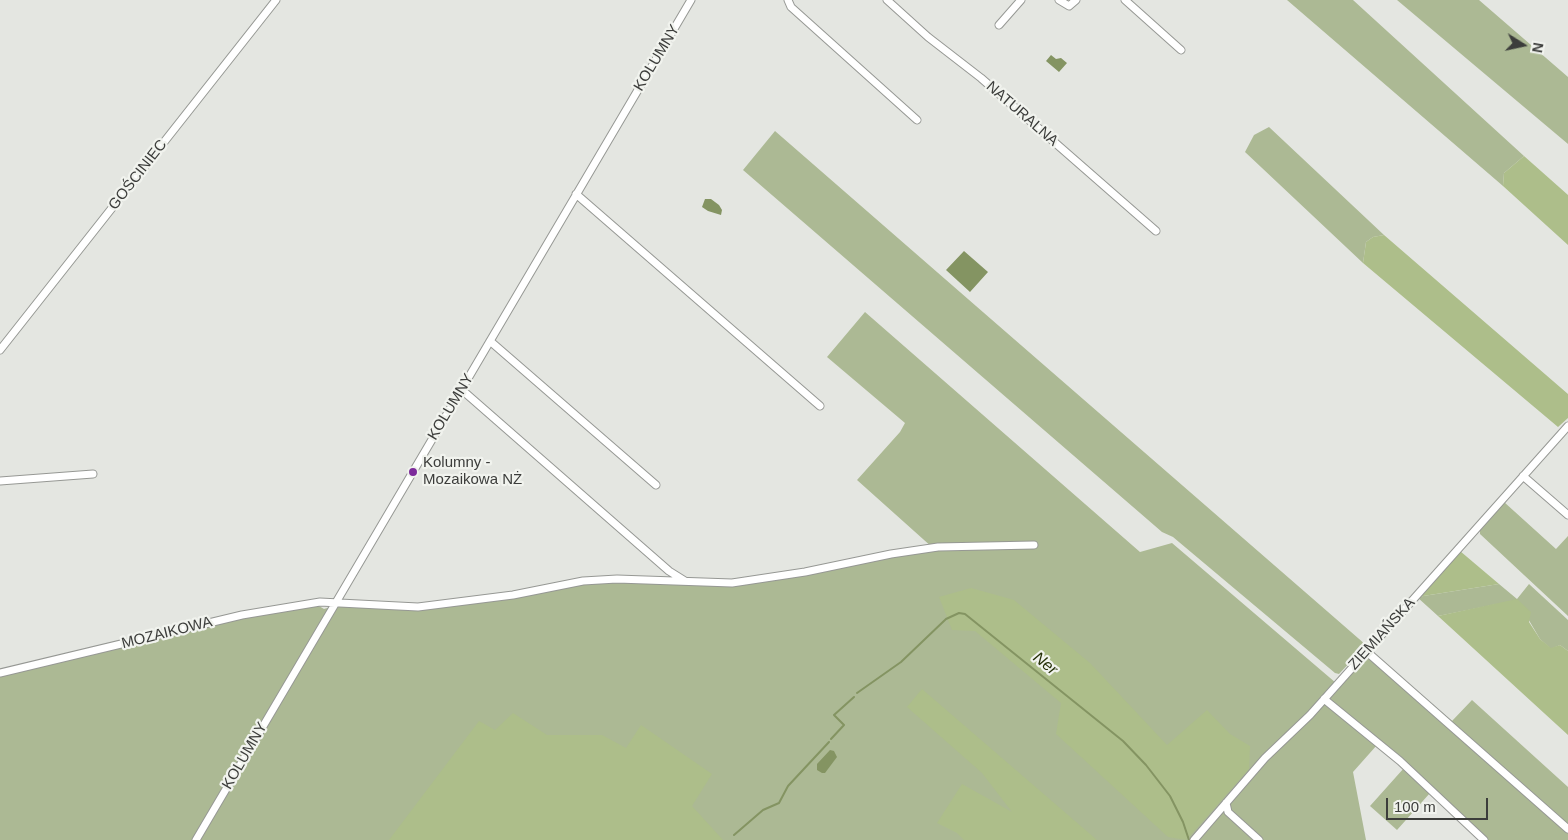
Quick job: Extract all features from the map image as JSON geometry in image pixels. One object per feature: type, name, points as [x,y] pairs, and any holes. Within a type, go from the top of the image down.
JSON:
[{"type":"street","name":"GOŚCINIEC","points":[[0,350],[276,0]]},
{"type":"street","name":"KOLUMNY","points":[[196,840],[691,0]]},
{"type":"street","points":[[788,0],[792,7],[917,120]]},
{"type":"street","name":"NATURALNA","points":[[887,0],[928,37],[989,85],[1156,231]]},
{"type":"street","points":[[999,26],[1021,0]]},
{"type":"street","points":[[1059,0],[1069,6],[1076,0]]},
{"type":"street","points":[[1125,0],[1181,50]]},
{"type":"street","points":[[576,194],[820,406]]},
{"type":"street","points":[[490,341],[656,485]]},
{"type":"street","points":[[462,390],[669,571],[686,581]]},
{"type":"street","name":"ZIEMIAŃSKA","points":[[1194,840],[1265,758],[1324,699],[1568,426]]},
{"type":"street","points":[[0,481],[92,474]]},
{"type":"street","points":[[1523,476],[1568,515]]},
{"type":"street","name":"MOZAIKOWA","points":[[0,673],[242,615],[320,602],[418,606],[513,595],[582,581],[617,579],[740,582],[805,572],[891,554],[938,548],[1034,545]]},
{"type":"street","points":[[1366,651],[1568,829]]},
{"type":"street","points":[[1324,699],[1400,761],[1484,840]]},
{"type":"street","points":[[1226,803],[1228,812],[1260,840]]},
{"type":"shaded area","points":[[1287,0],[1353,0],[1524,156],[1504,173],[1503,186]]},
{"type":"shaded area","points":[[1397,0],[1479,0],[1568,77],[1568,144]]},
{"type":"shaded area","points":[[1051,55],[1056,59],[1061,58],[1067,63],[1059,72],[1046,61]]},
{"type":"shaded area","points":[[1269,127],[1384,235],[1373,237],[1366,242],[1363,263],[1245,152],[1254,135]]},
{"type":"shaded area","points":[[775,131],[1366,645],[1339,674],[1335,673],[1173,537],[1162,532],[743,170]]},
{"type":"shaded area","points":[[1524,156],[1568,195],[1568,245],[1503,186],[1504,173]]},
{"type":"shaded area","points":[[705,199],[711,199],[719,205],[722,210],[721,215],[702,207]]},
{"type":"shaded area","points":[[1384,235],[1568,394],[1568,418],[1558,427],[1363,263],[1366,242],[1373,237]]},
{"type":"shaded area","points":[[964,251],[988,272],[970,292],[946,270]]},
{"type":"shaded area","points":[[865,312],[1140,552],[1172,543],[1336,683],[1370,650],[1452,721],[1472,700],[1568,787],[1568,840],[1486,840],[1341,708],[1377,745],[1353,772],[1366,840],[0,840],[0,676],[231,621],[299,607],[319,606],[324,609],[344,603],[407,608],[594,582],[723,584],[933,548],[857,480],[900,432],[905,423],[827,357]]},
{"type":"shaded area","points":[[1504,502],[1556,549],[1568,536],[1568,616],[1480,534],[1480,528]]},
{"type":"shaded area","points":[[1460,551],[1499,584],[1417,597]]},
{"type":"shaded area","points":[[1499,584],[1517,599],[1529,584],[1568,620],[1568,651],[1560,645],[1551,649],[1540,639],[1517,600],[1438,616],[1417,597]]},
{"type":"shaded area","points":[[971,588],[1014,600],[1090,663],[1167,745],[1207,710],[1230,734],[1250,746],[1249,769],[1186,840],[1168,837],[1056,734],[1061,703],[975,631],[952,630],[939,597]]},
{"type":"shaded area","points":[[1517,599],[1531,612],[1529,622],[1540,639],[1551,648],[1560,645],[1568,651],[1568,735],[1438,616]]},
{"type":"shaded area","points":[[922,689],[1097,840],[964,840],[957,833],[937,823],[962,784],[1012,812],[982,773],[907,707]]},
{"type":"shaded area","points":[[513,713],[547,735],[602,735],[626,748],[641,725],[712,774],[692,806],[723,840],[389,840],[479,721],[495,730]]},
{"type":"shaded area","points":[[830,750],[834,751],[837,757],[825,773],[822,773],[817,770],[817,764]]},
{"type":"shaded area","points":[[1404,768],[1430,793],[1397,830],[1370,806]]},
{"type":"waterway","name":"Ner","points":[[857,693],[901,662],[946,619],[959,613],[965,614],[1123,741],[1146,765],[1170,796],[1183,822],[1189,840]]},
{"type":"waterway","name":"Ner","points":[[831,739],[844,725],[834,715],[854,697]]},
{"type":"waterway","name":"Ner","points":[[734,835],[763,810],[779,803],[788,786],[829,742]]},
{"type":"place","name":"Kolumny - Mozaikowa NŻ","points":[[413,472]]}]
